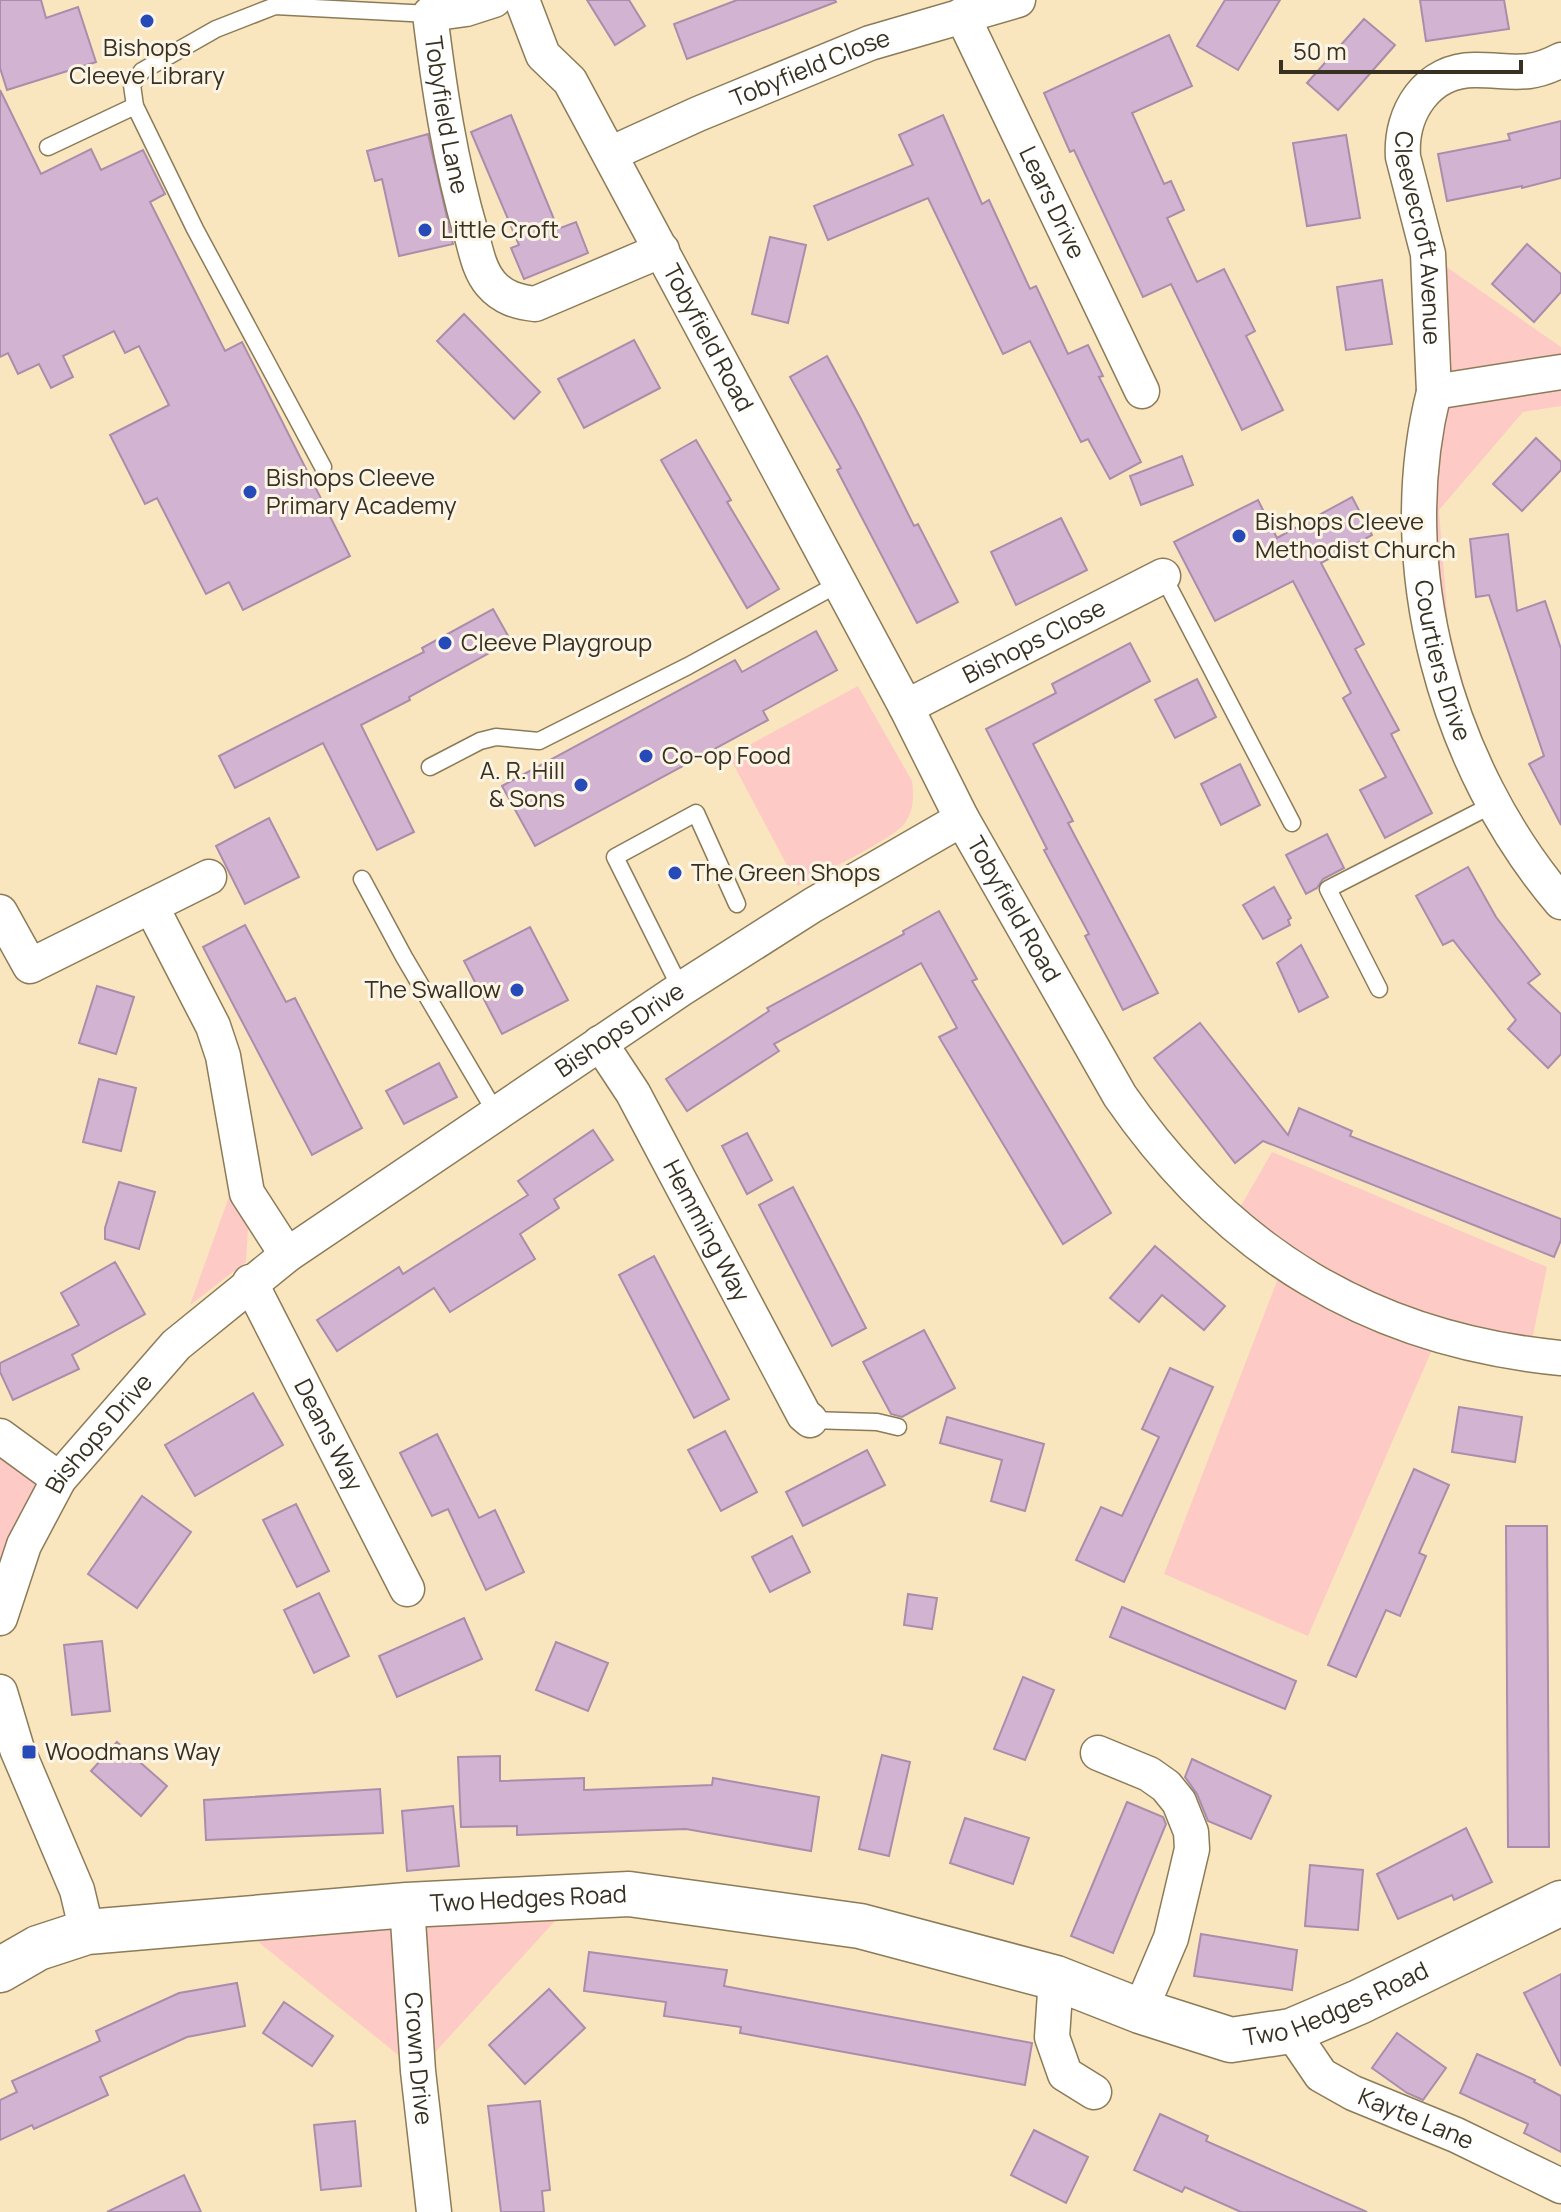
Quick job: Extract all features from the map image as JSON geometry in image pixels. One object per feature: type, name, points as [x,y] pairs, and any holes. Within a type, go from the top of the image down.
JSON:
[{"type":"street","points":[[430,14],[466,9],[494,0]]},
{"type":"street","name":"Tobyfield Road","points":[[522,0],[543,55],[570,81],[906,707],[962,819],[1120,1096],[1171,1164],[1231,1223],[1266,1251],[1317,1284],[1394,1321],[1483,1347],[1561,1358]]},
{"type":"street","name":"Tobyfield Close","points":[[610,154],[870,43],[1018,0]]},
{"type":"street","name":"Tobyfield Lane","points":[[430,14],[442,106],[462,203],[482,271],[494,287],[507,297]]},
{"type":"street","name":"Lears Drive","points":[[962,15],[1142,391]]},
{"type":"street","name":"Cleevecroft Avenue","points":[[1434,392],[1428,254],[1403,157],[1402,141],[1409,111],[1429,87],[1460,71],[1516,73],[1561,60]]},
{"type":"street","name":"Tobyfield Road","points":[[507,297],[535,304],[662,250]]},
{"type":"street","points":[[1434,392],[1561,372]]},
{"type":"street","name":"Courtiers Drive","points":[[1434,392],[1419,505],[1421,557],[1427,608],[1452,709],[1494,804],[1520,847],[1561,902]]},
{"type":"street","name":"Bishops Close","points":[[906,707],[1163,576]]},
{"type":"street","name":"Bishops Drive","points":[[0,1618],[24,1545],[59,1479],[176,1345],[250,1282],[681,989],[813,905],[962,819]]},
{"type":"street","points":[[0,912],[30,966],[209,877]]},
{"type":"street","points":[[151,906],[200,998],[218,1041],[247,1193],[287,1255]]},
{"type":"street","name":"Hemming Way","points":[[600,1043],[633,1093],[804,1415],[810,1420]]},
{"type":"street","name":"Deans Way","points":[[250,1282],[407,1589]]},
{"type":"street","points":[[0,1436],[59,1479]]},
{"type":"street","points":[[0,1692],[17,1749],[77,1890],[87,1932]]},
{"type":"street","points":[[1098,1753],[1149,1774],[1166,1786],[1179,1802],[1191,1832],[1192,1849],[1171,1938],[1140,2011]]},
{"type":"street","name":"Two Hedges Road","points":[[0,1970],[38,1948],[87,1932],[407,1905],[629,1894],[860,1926],[1056,1978],[1140,2011],[1231,2040],[1291,2031],[1359,2002],[1561,1903]]},
{"type":"street","name":"Crown Drive","points":[[407,1905],[418,2071],[434,2212]]},
{"type":"street","points":[[1056,1978],[1052,2037],[1065,2074],[1094,2092]]},
{"type":"street","name":"Kayte Lane","points":[[1291,2031],[1321,2075],[1353,2093],[1456,2135],[1561,2186]]},
{"type":"lane","points":[[323,467],[195,229],[135,106],[132,85],[142,71],[216,29],[275,6],[430,14]]},
{"type":"lane","points":[[48,147],[135,106]]},
{"type":"lane","points":[[1163,576],[1292,823]]},
{"type":"lane","points":[[430,767],[480,741],[496,737],[539,741],[688,666],[840,583]]},
{"type":"lane","points":[[1379,989],[1328,889],[1494,804]]},
{"type":"lane","points":[[681,989],[615,857],[696,813],[737,904]]},
{"type":"lane","points":[[362,879],[496,1113]]},
{"type":"lane","points":[[810,1420],[867,1421],[898,1427]]},
{"type":"shaded area","points":[[1428,254],[1561,347],[1561,406],[1523,412],[1439,510],[1448,625],[1479,742],[1521,824],[1561,874],[1561,902],[1521,848],[1486,790],[1459,727],[1438,662],[1425,594],[1419,526],[1422,458],[1434,392]]},
{"type":"shaded area","points":[[858,686],[912,781],[910,813],[905,823],[887,838],[798,886],[729,756]]},
{"type":"shaded area","points":[[1272,1152],[1547,1267],[1529,1355],[1438,1336],[1308,1636],[1164,1574],[1284,1263],[1231,1223]]},
{"type":"shaded area","points":[[230,1194],[248,1228],[246,1262],[190,1305]]},
{"type":"shaded area","points":[[0,1436],[59,1479],[0,1618]]},
{"type":"shaded area","points":[[577,1897],[418,2071],[231,1920]]},
{"type":"building","points":[[0,0],[41,0],[46,18],[78,7],[96,62],[7,90],[0,68]]},
{"type":"building","points":[[587,0],[629,0],[645,26],[615,45]]},
{"type":"building","points":[[737,0],[836,2],[687,59],[674,24]]},
{"type":"building","points":[[1225,0],[1280,0],[1238,70],[1197,46]]},
{"type":"building","points":[[1420,0],[1504,0],[1509,29],[1426,41]]},
{"type":"building","points":[[1364,19],[1395,45],[1338,110],[1307,83]]},
{"type":"building","points":[[1169,35],[1192,86],[1132,113],[1164,184],[1171,181],[1184,210],[1167,218],[1197,282],[1224,269],[1255,331],[1246,336],[1283,410],[1242,430],[1171,284],[1143,297],[1044,93]]},
{"type":"building","points":[[0,90],[41,174],[91,149],[101,170],[143,150],[165,194],[150,202],[225,351],[242,342],[350,556],[243,610],[229,582],[206,594],[157,498],[145,504],[110,435],[169,405],[139,346],[125,353],[114,331],[63,356],[73,377],[51,388],[39,364],[18,374],[8,353],[0,357]]},
{"type":"building","points":[[511,115],[558,229],[576,222],[588,253],[524,279],[511,248],[519,245],[471,132]]},
{"type":"building","points":[[943,115],[982,204],[989,200],[1030,289],[1036,286],[1068,354],[1088,345],[1103,376],[1099,377],[1141,462],[1110,479],[1088,439],[1081,442],[1030,341],[1003,354],[928,198],[828,240],[814,206],[913,165],[899,135]]},
{"type":"building","points":[[1561,121],[1561,178],[1447,201],[1438,154],[1510,140],[1508,134]]},
{"type":"building","points":[[428,134],[453,244],[399,256],[382,179],[375,181],[367,151]]},
{"type":"building","points":[[1346,135],[1360,218],[1307,226],[1293,143]]},
{"type":"building","points":[[770,237],[806,245],[788,323],[752,314]]},
{"type":"building","points":[[1527,244],[1561,274],[1561,292],[1534,322],[1492,284]]},
{"type":"building","points":[[1382,280],[1392,344],[1346,350],[1337,287]]},
{"type":"building","points":[[464,314],[540,392],[514,419],[437,341]]},
{"type":"building","points":[[634,340],[660,388],[584,428],[558,379]]},
{"type":"building","points":[[827,356],[914,526],[918,524],[958,602],[917,623],[837,470],[841,468],[790,377]]},
{"type":"building","points":[[1536,438],[1561,462],[1561,470],[1522,511],[1493,484]]},
{"type":"building","points":[[696,440],[731,500],[727,502],[779,589],[747,608],[661,460]]},
{"type":"building","points":[[1182,456],[1193,485],[1141,505],[1130,476]]},
{"type":"building","points":[[1352,497],[1372,535],[1321,563],[1364,644],[1355,649],[1399,730],[1391,734],[1432,813],[1385,838],[1360,790],[1386,777],[1343,698],[1351,693],[1293,581],[1215,621],[1174,542],[1258,500],[1277,538]]},
{"type":"building","points":[[1061,518],[1087,570],[1016,605],[991,552]]},
{"type":"building","points":[[1508,534],[1517,611],[1545,601],[1561,649],[1561,825],[1529,764],[1544,756],[1489,595],[1476,597],[1470,539]]},
{"type":"building","points":[[493,609],[511,641],[361,725],[414,832],[377,850],[323,743],[235,788],[219,756],[424,652],[422,648]]},
{"type":"building","points":[[816,631],[837,670],[763,711],[768,720],[535,846],[502,786],[735,660],[742,672]]},
{"type":"building","points":[[1130,643],[1150,681],[1033,744],[1073,821],[1068,823],[1158,993],[1123,1010],[1085,936],[1089,934],[1044,850],[1047,849],[986,729],[1056,693],[1052,684]]},
{"type":"building","points":[[1197,679],[1216,717],[1175,738],[1155,700]]},
{"type":"building","points":[[1240,764],[1260,805],[1221,825],[1201,784]]},
{"type":"building","points":[[269,818],[299,877],[245,904],[216,846]]},
{"type":"building","points":[[1327,834],[1344,868],[1323,879],[1317,888],[1306,894],[1286,855]]},
{"type":"building","points":[[1468,867],[1496,917],[1540,974],[1528,983],[1561,1014],[1561,1054],[1548,1068],[1508,1029],[1516,1020],[1453,940],[1443,945],[1416,896]]},
{"type":"building","points":[[1274,887],[1291,918],[1288,920],[1290,925],[1263,939],[1243,905]]},
{"type":"building","points":[[939,911],[977,979],[972,981],[1111,1213],[1063,1244],[939,1037],[957,1028],[921,963],[774,1044],[779,1051],[687,1111],[666,1079],[769,1011],[767,1008],[904,934],[903,931]]},
{"type":"building","points":[[245,925],[286,1002],[295,998],[362,1128],[312,1155],[203,947]]},
{"type":"building","points":[[530,927],[568,1000],[502,1034],[464,961]]},
{"type":"building","points":[[1301,945],[1328,997],[1299,1012],[1277,963]]},
{"type":"building","points":[[97,986],[134,997],[116,1054],[79,1043]]},
{"type":"building","points":[[1200,1023],[1288,1135],[1299,1108],[1352,1131],[1350,1136],[1561,1219],[1561,1240],[1554,1257],[1263,1141],[1235,1163],[1154,1058]]},
{"type":"building","points":[[439,1063],[457,1097],[404,1124],[386,1091]]},
{"type":"building","points":[[99,1079],[136,1088],[121,1151],[83,1142]]},
{"type":"building","points":[[593,1130],[613,1160],[554,1199],[559,1208],[520,1234],[535,1259],[450,1312],[434,1288],[337,1351],[317,1320],[399,1267],[403,1274],[528,1195],[518,1181]]},
{"type":"building","points":[[747,1133],[772,1180],[747,1194],[722,1146]]},
{"type":"building","points":[[119,1182],[155,1192],[139,1249],[105,1239],[105,1228]]},
{"type":"building","points":[[793,1187],[866,1328],[832,1346],[759,1205]]},
{"type":"building","points":[[1155,1246],[1225,1306],[1204,1330],[1162,1295],[1139,1322],[1110,1298]]},
{"type":"building","points":[[654,1256],[729,1399],[694,1418],[619,1275]]},
{"type":"building","points":[[115,1262],[145,1314],[72,1355],[79,1369],[13,1400],[0,1372],[0,1363],[79,1325],[61,1293]]},
{"type":"building","points":[[924,1330],[955,1388],[902,1417],[891,1414],[863,1362]]},
{"type":"building","points":[[1170,1368],[1213,1387],[1124,1582],[1076,1560],[1101,1507],[1122,1516],[1159,1437],[1142,1429]]},
{"type":"building","points":[[253,1393],[283,1445],[195,1496],[165,1445]]},
{"type":"building","points":[[1459,1407],[1522,1417],[1515,1462],[1452,1452]]},
{"type":"building","points":[[947,1417],[1044,1444],[1025,1511],[991,1501],[1002,1460],[940,1443]]},
{"type":"building","points":[[725,1431],[757,1492],[721,1511],[688,1450]]},
{"type":"building","points":[[437,1434],[479,1518],[495,1510],[524,1572],[486,1590],[448,1509],[432,1516],[400,1453]]},
{"type":"building","points":[[867,1450],[885,1485],[803,1526],[786,1492]]},
{"type":"building","points":[[1414,1469],[1449,1485],[1419,1553],[1426,1556],[1400,1616],[1386,1610],[1356,1677],[1328,1665]]},
{"type":"building","points":[[142,1496],[191,1532],[137,1608],[88,1574]]},
{"type":"building","points":[[296,1504],[329,1571],[297,1587],[263,1520]]},
{"type":"building","points":[[1506,1526],[1547,1526],[1549,1847],[1508,1847]]},
{"type":"building","points":[[792,1536],[810,1572],[770,1592],[752,1557]]},
{"type":"building","points":[[319,1593],[349,1656],[314,1673],[284,1610]]},
{"type":"building","points":[[908,1594],[937,1598],[932,1629],[904,1625]]},
{"type":"building","points":[[1122,1607],[1296,1681],[1285,1709],[1110,1637]]},
{"type":"building","points":[[464,1618],[482,1659],[397,1697],[379,1656]]},
{"type":"building","points":[[102,1641],[110,1711],[72,1715],[64,1645]]},
{"type":"building","points":[[556,1642],[608,1663],[588,1711],[536,1690]]},
{"type":"building","points":[[1023,1677],[1054,1690],[1025,1760],[994,1749]]},
{"type":"building","points":[[117,1742],[167,1786],[141,1816],[91,1771]]},
{"type":"building","points":[[882,1755],[910,1762],[889,1856],[859,1849]]},
{"type":"building","points":[[500,1756],[500,1781],[584,1778],[584,1790],[712,1785],[713,1778],[819,1797],[811,1851],[686,1829],[517,1835],[517,1826],[461,1827],[458,1757]]},
{"type":"building","points":[[1192,1759],[1271,1796],[1251,1839],[1208,1821],[1197,1794],[1185,1777]]},
{"type":"building","points":[[380,1789],[383,1833],[206,1840],[204,1800]]},
{"type":"building","points":[[1127,1802],[1163,1817],[1166,1824],[1113,1953],[1071,1936]]},
{"type":"building","points":[[453,1806],[459,1866],[407,1871],[402,1811]]},
{"type":"building","points":[[965,1818],[1029,1838],[1013,1884],[950,1863]]},
{"type":"building","points":[[1466,1828],[1492,1882],[1454,1900],[1452,1895],[1398,1919],[1377,1874]]},
{"type":"building","points":[[1310,1865],[1363,1870],[1358,1930],[1305,1926]]},
{"type":"building","points":[[1201,1934],[1297,1950],[1292,1990],[1194,1976]]},
{"type":"building","points":[[589,1952],[727,1970],[724,1986],[1032,2043],[1025,2085],[740,2033],[741,2027],[664,2016],[666,2002],[584,1991]]},
{"type":"building","points":[[1561,1974],[1561,2066],[1524,1993]]},
{"type":"building","points":[[237,1983],[245,2026],[187,2037],[100,2077],[108,2095],[34,2129],[32,2125],[0,2140],[0,2100],[17,2092],[12,2081],[100,2041],[96,2031],[179,1993]]},
{"type":"building","points":[[549,1989],[585,2028],[525,2084],[489,2045]]},
{"type":"building","points":[[284,2002],[333,2036],[312,2066],[263,2033]]},
{"type":"building","points":[[1397,2033],[1446,2068],[1423,2100],[1407,2093],[1372,2068]]},
{"type":"building","points":[[1477,2054],[1535,2080],[1561,2096],[1561,2152],[1524,2133],[1528,2124],[1460,2093]]},
{"type":"building","points":[[540,2101],[550,2190],[542,2191],[544,2212],[501,2212],[488,2106]]},
{"type":"building","points":[[1160,2114],[1208,2136],[1206,2141],[1367,2212],[1241,2212],[1185,2187],[1182,2192],[1134,2170]]},
{"type":"building","points":[[355,2121],[361,2186],[321,2190],[314,2125]]},
{"type":"building","points":[[1034,2130],[1088,2157],[1066,2203],[1011,2175]]},
{"type":"building","points":[[184,2175],[201,2212],[107,2212]]},
{"type":"place","name":"Bishops Cleeve Library","points":[[147,21]]},
{"type":"place","name":"Little Croft","points":[[425,230]]},
{"type":"place","name":"Bishops Cleeve Primary Academy","points":[[250,492]]},
{"type":"place","name":"Bishops Cleeve Methodist Church","points":[[1239,536]]},
{"type":"place","name":"Cleeve Playgroup","points":[[445,643]]},
{"type":"place","name":"Co-op Food","points":[[646,756]]},
{"type":"place","name":"A. R. Hill & Sons","points":[[581,785]]},
{"type":"place","name":"The Green Shops","points":[[675,873]]},
{"type":"place","name":"The Swallow","points":[[517,990]]},
{"type":"place","name":"Woodmans Way","points":[[29,1752]]}]
